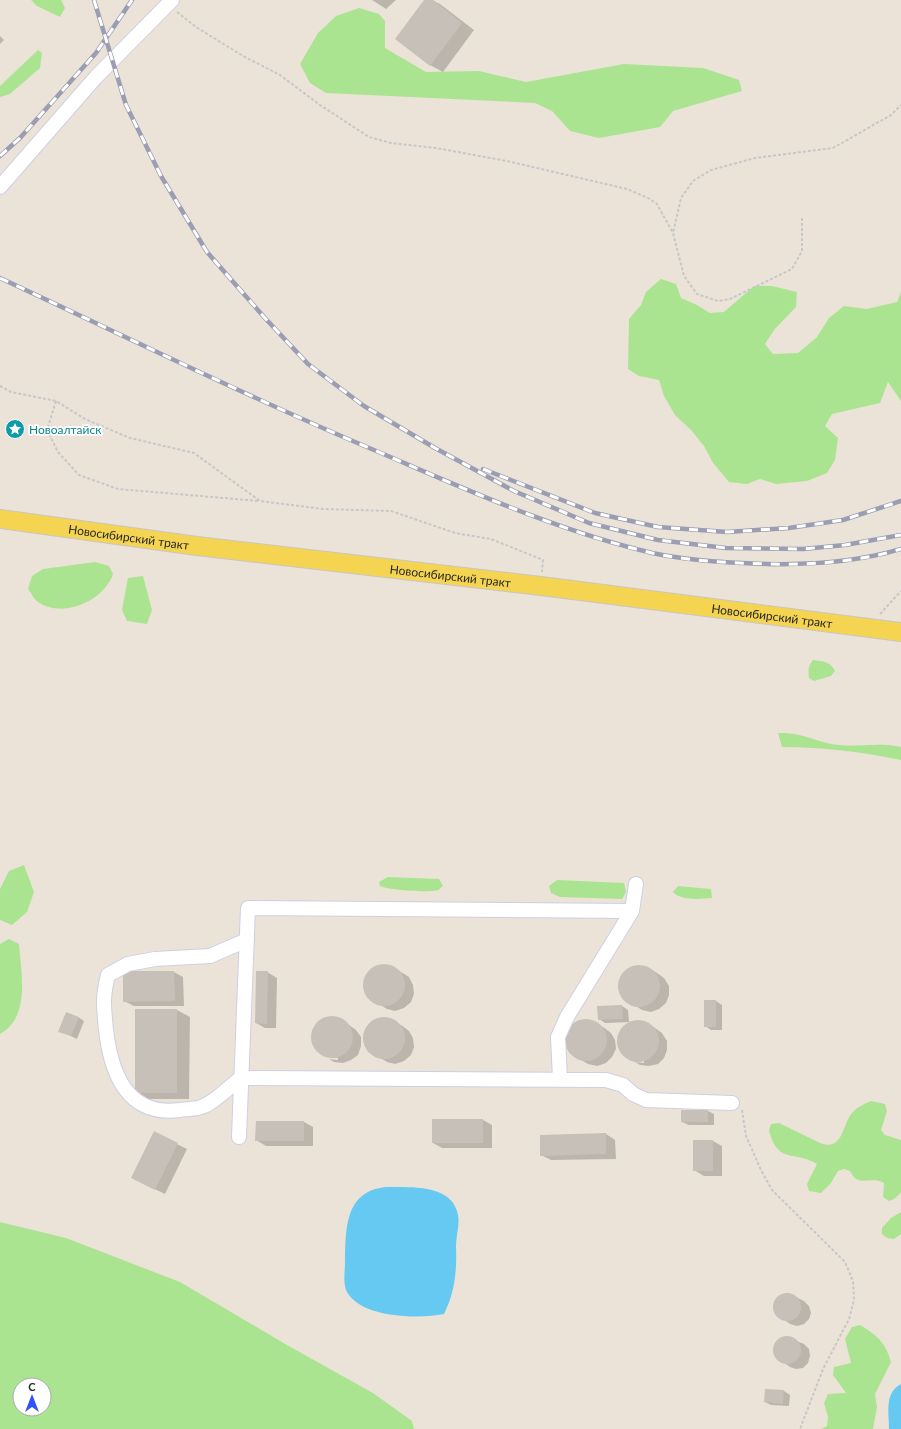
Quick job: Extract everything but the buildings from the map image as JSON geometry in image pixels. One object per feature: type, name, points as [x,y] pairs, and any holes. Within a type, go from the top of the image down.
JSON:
[{"type":"main road","points":[[0,510],[116,529],[158,540]]},
{"type":"main road","name":"Новосибирский тракт","points":[[0,518],[158,540],[541,586],[901,632]]},
{"type":"street","points":[[0,187],[96,77],[170,2]]},
{"type":"street","points":[[560,1079],[558,1037],[567,1017],[632,911],[636,884]]},
{"type":"street","points":[[239,1137],[248,908],[632,911]]},
{"type":"street","points":[[247,940],[210,956],[155,959],[128,964],[108,975],[103,994],[108,1043],[116,1076],[128,1094],[141,1105],[159,1110],[176,1110],[204,1106],[241,1078],[606,1080],[623,1085],[633,1094],[646,1100],[732,1102]]},
{"type":"path","points":[[170,2],[196,27],[243,56],[280,75],[320,105],[369,137],[391,144],[436,148],[506,161],[627,190],[648,198],[657,204],[673,233],[684,276],[697,294],[718,301],[730,299],[792,269],[802,251],[802,218]]},
{"type":"path","points":[[673,233],[681,198],[693,181],[711,170],[755,158],[833,148],[891,115],[901,106]]},
{"type":"path","points":[[0,386],[11,392],[56,400],[85,419],[130,438],[194,453],[260,501]]},
{"type":"path","points":[[56,400],[47,430],[58,452],[79,475],[118,489],[323,508],[391,511],[456,533],[491,539],[543,560],[541,586]]},
{"type":"path","points":[[866,628],[901,591]]},
{"type":"path","points":[[732,1102],[742,1104],[746,1136],[761,1170],[772,1190],[845,1262],[853,1281],[854,1300],[849,1319],[823,1369],[800,1429]]},
{"type":"green space","points":[[31,0],[61,0],[65,8],[60,17],[37,6]]},
{"type":"green space","points":[[359,8],[379,14],[385,21],[385,48],[426,72],[479,71],[526,82],[624,64],[703,68],[739,80],[742,91],[673,111],[660,127],[599,138],[570,131],[552,111],[535,103],[326,93],[310,83],[300,64],[318,33],[336,16]]},
{"type":"green space","points":[[38,50],[42,53],[40,68],[10,94],[0,97],[0,86]]},
{"type":"green space","points":[[661,279],[676,284],[681,298],[710,313],[724,312],[754,286],[772,286],[797,292],[796,307],[774,330],[765,344],[773,354],[798,353],[817,337],[829,318],[844,306],[867,309],[897,302],[901,292],[901,401],[888,382],[880,403],[832,414],[825,426],[838,438],[835,460],[827,473],[807,481],[776,484],[760,479],[747,484],[729,482],[713,463],[704,446],[691,430],[675,415],[664,396],[659,380],[639,376],[628,369],[629,319],[641,305],[646,292]]},
{"type":"green space","points":[[95,562],[109,566],[113,574],[108,584],[101,592],[82,604],[70,608],[59,609],[48,607],[38,602],[28,589],[32,576],[43,569]]},
{"type":"green space","points":[[143,576],[152,610],[147,624],[127,621],[122,610],[128,578]]},
{"type":"green space","points":[[813,660],[829,664],[835,671],[831,676],[814,681],[809,678],[808,673],[809,666]]},
{"type":"green space","points":[[778,733],[795,734],[839,745],[885,745],[901,747],[901,760],[842,750],[782,747]]},
{"type":"green space","points":[[24,865],[34,892],[27,912],[12,925],[0,920],[0,889],[9,871]]},
{"type":"green space","points":[[388,877],[439,879],[443,886],[438,890],[433,891],[418,891],[399,890],[380,886],[379,882]]},
{"type":"green space","points":[[557,880],[624,883],[626,892],[622,899],[560,897],[551,893],[549,886]]},
{"type":"green space","points":[[678,886],[711,889],[712,898],[691,899],[681,897],[673,892]]},
{"type":"green space","points":[[9,939],[19,944],[22,993],[16,1017],[10,1026],[0,1034],[0,944]]},
{"type":"green space","points":[[871,1101],[885,1104],[887,1111],[881,1130],[885,1135],[901,1140],[901,1192],[896,1198],[889,1201],[883,1197],[884,1183],[874,1180],[861,1181],[853,1176],[850,1171],[844,1169],[838,1171],[831,1183],[821,1193],[809,1191],[807,1184],[817,1164],[809,1160],[782,1153],[777,1149],[769,1131],[771,1124],[779,1123],[820,1143],[828,1145],[833,1144],[838,1141],[852,1113],[858,1107]]},
{"type":"green space","points":[[901,1212],[901,1234],[894,1239],[887,1238],[882,1234],[882,1228],[891,1218]]},
{"type":"green space","points":[[0,1222],[66,1238],[180,1282],[287,1345],[373,1393],[412,1421],[414,1429],[0,1429]]},
{"type":"green space","points":[[860,1325],[880,1340],[889,1355],[891,1362],[875,1394],[877,1407],[873,1429],[821,1429],[827,1426],[828,1417],[824,1403],[828,1394],[846,1393],[833,1375],[834,1367],[851,1363],[845,1339],[852,1327]]},
{"type":"water","points":[[386,1187],[429,1189],[448,1198],[454,1205],[458,1215],[456,1272],[451,1297],[444,1314],[433,1316],[407,1316],[380,1312],[357,1303],[349,1295],[345,1288],[345,1250],[347,1225],[350,1214],[355,1204],[362,1196],[372,1190]]},
{"type":"water","points":[[901,1384],[901,1429],[889,1429],[888,1410],[890,1398],[892,1393]]},
{"type":"railway","points":[[94,0],[126,105],[161,176],[207,252],[264,317],[308,364],[364,406],[435,448],[514,491],[589,523],[658,540],[726,548],[803,549],[845,545],[901,535]]},
{"type":"railway","points":[[0,156],[20,138],[96,53],[132,0]]},
{"type":"railway","points":[[0,278],[237,389],[448,482],[548,522],[617,544],[652,553],[695,560],[767,564],[835,562],[868,557],[901,549]]},
{"type":"railway","points":[[483,469],[595,513],[658,527],[727,532],[789,528],[843,520],[901,501]]},
{"type":"place","name":"Новоалтайск","points":[[15,429]]}]
